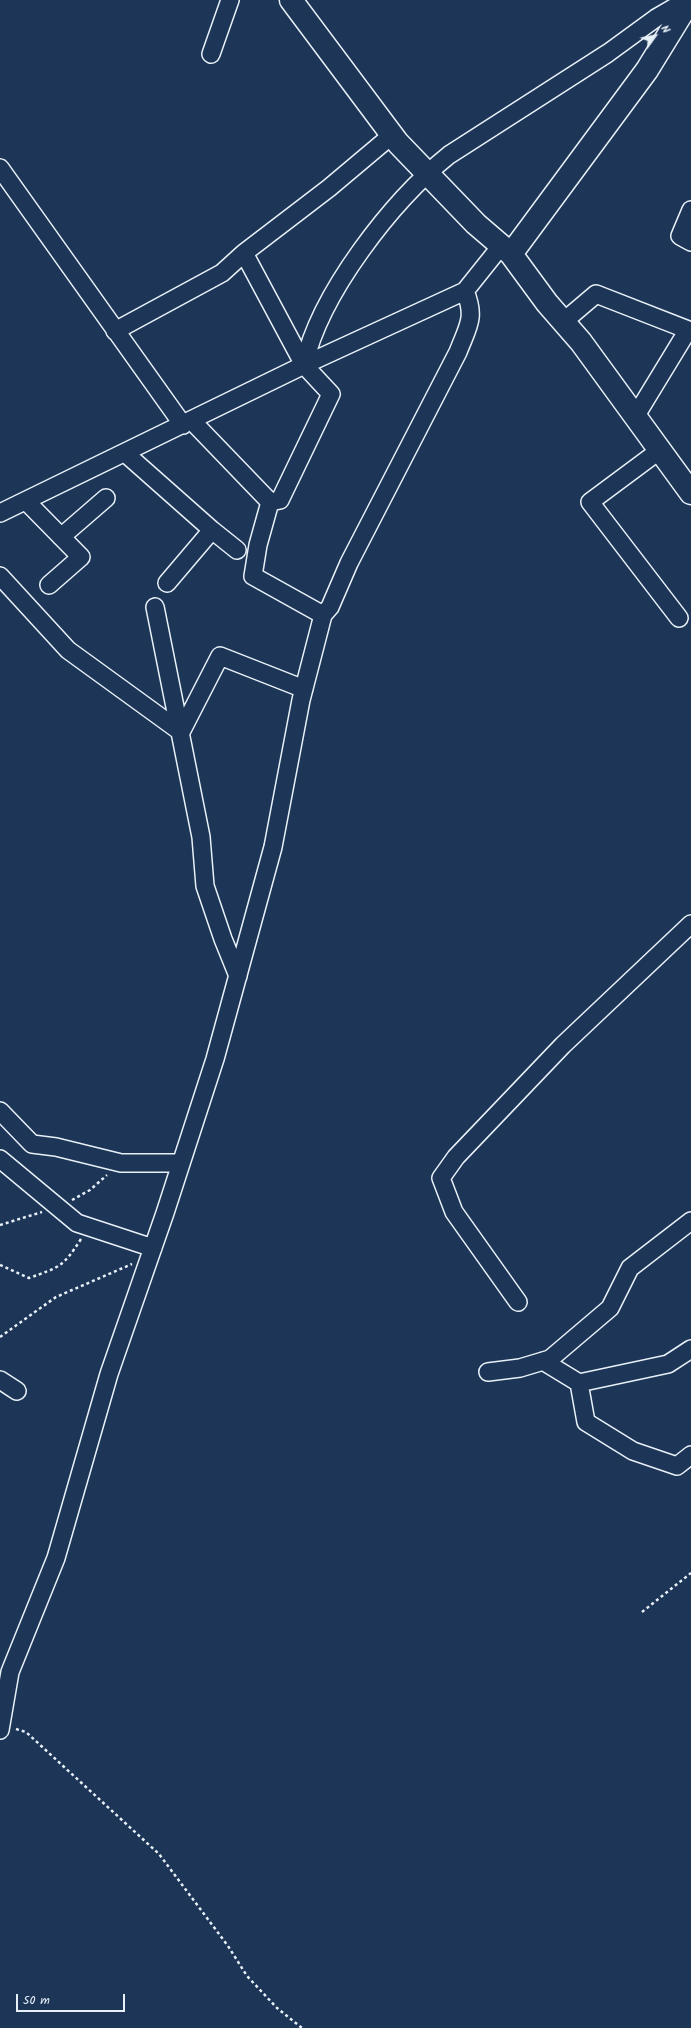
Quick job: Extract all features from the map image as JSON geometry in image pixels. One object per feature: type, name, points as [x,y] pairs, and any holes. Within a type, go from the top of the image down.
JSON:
[{"type":"main road","points":[[291,0],[392,135],[427,174],[476,224],[506,250],[563,322],[581,342],[660,450],[689,486]]},
{"type":"main road","points":[[506,250],[564,180],[647,70],[689,0]]},
{"type":"street","points":[[211,54],[230,0]]},
{"type":"street","points":[[304,365],[308,346],[342,279],[366,243],[427,174],[462,147],[608,53],[656,18],[689,0]]},
{"type":"street","points":[[115,331],[222,273],[244,253],[329,188],[392,135]]},
{"type":"street","points":[[0,168],[115,331],[187,423],[270,502]]},
{"type":"street","points":[[691,210],[680,236],[691,242]]},
{"type":"street","points":[[0,512],[26,501],[304,365],[465,291],[506,250]]},
{"type":"street","points":[[244,253],[304,365],[331,394],[280,500],[270,502]]},
{"type":"street","points":[[1,1727],[10,1672],[56,1558],[109,1374],[153,1248],[215,1059],[274,847],[304,690],[323,615],[330,607],[350,563],[458,352],[470,323],[471,307],[465,291]]},
{"type":"street","points":[[563,322],[596,294],[690,330],[636,417]]},
{"type":"street","points":[[660,450],[590,502],[679,618]]},
{"type":"street","points":[[125,453],[212,530],[237,550]]},
{"type":"street","points":[[62,537],[106,498]]},
{"type":"street","points":[[26,501],[81,557],[49,585]]},
{"type":"street","points":[[270,502],[258,546],[253,576],[323,615]]},
{"type":"street","points":[[167,583],[212,530]]},
{"type":"street","points":[[0,576],[68,650],[181,732]]},
{"type":"street","points":[[155,607],[201,837],[205,886],[223,939],[238,976]]},
{"type":"street","points":[[181,732],[220,656],[304,690]]},
{"type":"street","points":[[518,1302],[454,1212],[442,1178],[456,1157],[563,1045],[691,924]]},
{"type":"street","points":[[0,1111],[32,1144],[56,1147],[121,1164],[181,1163]]},
{"type":"street","points":[[0,1159],[77,1223],[153,1248]]},
{"type":"street","points":[[488,1372],[520,1368],[550,1359],[610,1308],[630,1268],[691,1221]]},
{"type":"street","points":[[542,1361],[579,1384],[668,1364],[691,1349]]},
{"type":"street","points":[[0,1380],[17,1391]]},
{"type":"street","points":[[579,1384],[586,1422],[633,1451],[677,1466],[691,1455]]},
{"type":"path","points":[[0,1265],[29,1278],[56,1269],[69,1258],[90,1227]]},
{"type":"path","points":[[0,1337],[56,1297],[130,1263],[146,1266]]},
{"type":"path","points":[[642,1612],[691,1572]]},
{"type":"path","points":[[1,1727],[26,1732],[158,1854],[228,1946],[247,1976],[277,2008],[302,2028]]}]
